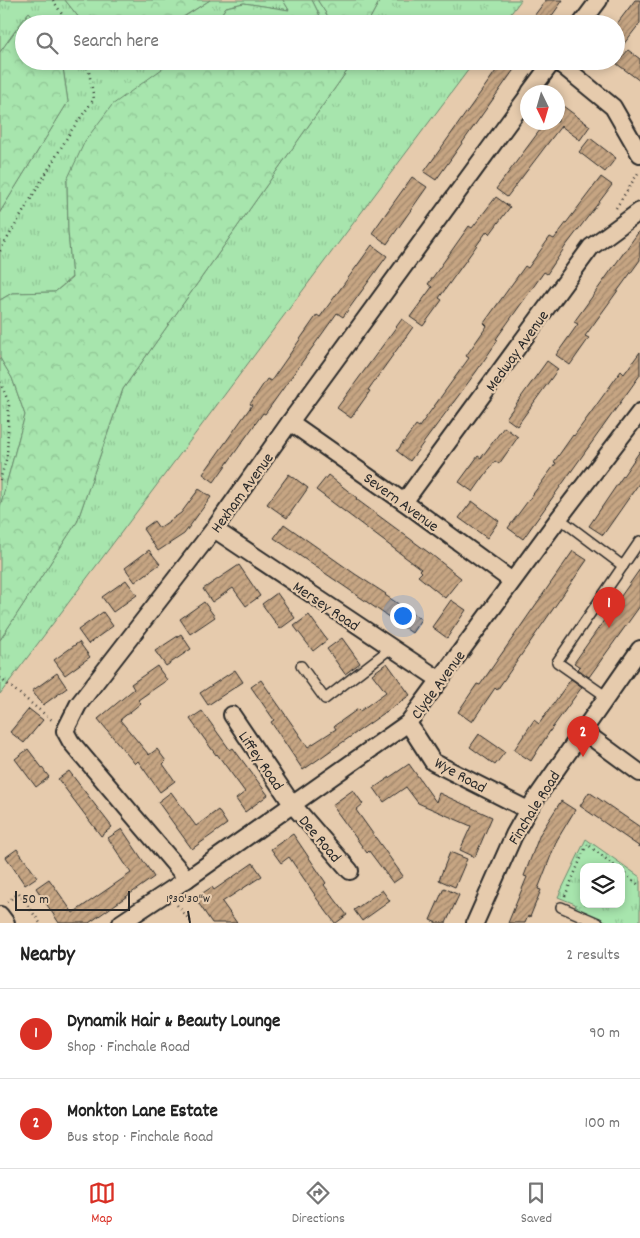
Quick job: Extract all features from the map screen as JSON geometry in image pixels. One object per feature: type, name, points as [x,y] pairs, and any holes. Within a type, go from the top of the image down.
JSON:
[{"type":"street","points":[[588,15],[599,0]]},
{"type":"street","points":[[536,85],[548,70]]},
{"type":"street","points":[[566,70],[613,107],[640,154]]},
{"type":"street","name":"Hexham Avenue","points":[[65,731],[78,705],[214,529],[520,107]]},
{"type":"street","name":"Medway Avenue","points":[[404,502],[591,247],[640,212]]},
{"type":"street","name":"Clyde Avenue","points":[[121,923],[187,879],[408,723],[558,518],[640,412]]},
{"type":"street","name":"Severn Avenue","points":[[290,422],[512,581]]},
{"type":"street","name":"Mersey Road","points":[[214,529],[440,680]]},
{"type":"street","name":"Finchale Road","points":[[475,923],[514,835],[528,810],[640,649]]},
{"type":"street","name":"Liffey Road","points":[[232,715],[292,804]]},
{"type":"street","name":"Wye Road","points":[[408,723],[433,762],[528,810]]},
{"type":"street","points":[[65,731],[71,742],[187,879]]},
{"type":"street","points":[[583,731],[640,772]]},
{"type":"street","name":"Dee Road","points":[[292,804],[350,872]]},
{"type":"street","points":[[3,909],[6,923]]},
{"type":"lane","points":[[558,518],[623,566]]},
{"type":"lane","points":[[608,697],[557,662],[640,541]]},
{"type":"lane","points":[[301,666],[325,699],[391,648]]},
{"type":"lane","points":[[561,907],[598,923]]},
{"type":"path","points":[[52,0],[62,15]]},
{"type":"path","points":[[0,251],[71,131],[94,99],[88,70]]},
{"type":"path","points":[[0,382],[9,403],[7,457],[0,480]]},
{"type":"path","points":[[0,678],[65,731]]},
{"type":"path","points":[[561,907],[587,844],[611,863]]},
{"type":"path","points":[[625,874],[640,886]]},
{"type":"path","points":[[167,892],[192,923]]},
{"type":"path","points":[[3,909],[19,894],[40,923]]},
{"type":"green space","points":[[0,0],[65,0],[77,15],[32,15],[29,12],[27,15],[15,15],[15,31],[0,52]]},
{"type":"green space","points":[[65,0],[210,0],[186,15],[77,15]]},
{"type":"green space","points":[[210,0],[283,0],[289,10],[244,3],[226,7],[221,15],[187,15]]},
{"type":"green space","points":[[283,0],[312,0],[320,15],[221,15],[226,7],[244,3],[289,10]]},
{"type":"green space","points":[[312,0],[318,0],[327,15],[320,15]]},
{"type":"green space","points":[[380,0],[521,0],[510,15],[372,15]]},
{"type":"green space","points":[[380,0],[372,15],[327,15],[318,1]]},
{"type":"green space","points":[[15,31],[15,70],[63,70],[68,102],[0,212],[0,52]]},
{"type":"green space","points":[[63,70],[162,70],[150,79],[67,180],[68,231],[72,277],[55,292],[12,293],[0,300],[0,212],[68,102]]},
{"type":"green space","points":[[161,70],[347,71],[123,389],[77,522],[0,640],[0,507],[25,415],[12,378],[0,358],[0,300],[12,293],[55,292],[72,278],[68,231],[67,180],[85,141],[112,105]]},
{"type":"green space","points":[[468,70],[0,694],[0,640],[77,522],[123,389],[347,71]]},
{"type":"green space","points":[[0,358],[12,378],[25,415],[0,507]]},
{"type":"green space","points":[[586,839],[620,863],[580,863],[580,908],[625,908],[625,866],[640,877],[640,923],[611,923],[577,910],[575,904],[558,897]]},
{"type":"building","points":[[546,0],[563,0],[552,15],[535,15]]},
{"type":"building","points":[[635,0],[640,0],[640,23],[625,42],[625,15]]},
{"type":"building","points":[[628,50],[640,59],[640,81],[625,70],[625,54]]},
{"type":"building","points":[[497,70],[514,70],[436,180],[424,172]]},
{"type":"building","points":[[565,107],[590,126],[580,140],[565,129]]},
{"type":"building","points":[[540,130],[558,130],[507,197],[496,189]]},
{"type":"building","points":[[590,138],[616,158],[605,172],[579,152]]},
{"type":"building","points":[[412,177],[427,187],[387,244],[372,233]]},
{"type":"building","points":[[601,177],[612,185],[547,274],[544,272],[496,339],[498,340],[476,372],[410,461],[397,451],[416,425],[419,427],[469,358],[466,356],[487,326],[484,323],[525,266],[528,268],[550,237],[554,239]]},
{"type":"building","points":[[496,197],[510,207],[490,234],[487,231],[439,298],[442,300],[423,326],[410,317],[432,287],[428,284],[469,226],[472,228]]},
{"type":"building","points":[[640,230],[640,260],[585,336],[589,338],[570,365],[556,355],[578,324],[574,322]]},
{"type":"building","points":[[372,245],[387,256],[343,317],[337,313],[214,482],[203,474],[252,405],[250,404],[267,379],[271,381],[317,315],[320,317]]},
{"type":"building","points":[[402,319],[413,327],[368,390],[370,391],[351,418],[337,408]]},
{"type":"building","points":[[640,352],[640,375],[523,539],[508,528],[556,463],[554,462],[573,435],[621,371],[624,374]]},
{"type":"building","points":[[547,361],[558,369],[517,426],[506,418]]},
{"type":"building","points":[[504,427],[518,437],[499,464],[495,461],[473,492],[459,482],[478,456],[481,458]]},
{"type":"building","points":[[640,451],[640,482],[603,535],[589,526]]},
{"type":"building","points":[[289,474],[308,488],[287,518],[267,504]]},
{"type":"building","points":[[328,475],[356,499],[461,578],[445,598],[418,576],[422,572],[421,569],[316,490]]},
{"type":"building","points":[[199,489],[211,497],[184,534],[158,551],[143,529],[154,521],[159,528],[181,513]]},
{"type":"building","points":[[472,501],[499,521],[487,538],[459,518]]},
{"type":"building","points":[[284,524],[421,619],[412,633],[274,538]]},
{"type":"building","points":[[149,550],[160,564],[135,582],[125,568]]},
{"type":"building","points":[[573,551],[587,560],[497,690],[495,688],[472,722],[458,712],[477,684],[480,685]]},
{"type":"building","points":[[239,565],[260,596],[246,606],[233,588],[212,602],[203,589]]},
{"type":"building","points":[[640,569],[640,606],[589,677],[578,669],[580,667],[574,663]]},
{"type":"building","points":[[126,580],[137,595],[113,612],[102,597]]},
{"type":"building","points":[[277,593],[295,618],[280,629],[262,604]]},
{"type":"building","points":[[451,600],[466,610],[447,638],[432,627]]},
{"type":"building","points":[[204,602],[215,617],[190,634],[180,619]]},
{"type":"building","points":[[103,612],[113,626],[88,644],[78,630]]},
{"type":"building","points":[[309,615],[327,640],[313,651],[294,626]]},
{"type":"building","points":[[181,634],[191,649],[166,666],[155,651]]},
{"type":"building","points":[[342,638],[360,663],[345,674],[327,649]]},
{"type":"building","points":[[79,642],[90,657],[65,675],[54,660]]},
{"type":"building","points":[[387,663],[410,695],[303,770],[271,722],[274,720],[251,687],[261,680],[308,747],[336,729],[334,726],[358,709],[360,711],[386,692],[372,674]]},
{"type":"building","points":[[157,666],[167,680],[138,700],[141,703],[120,720],[149,755],[157,749],[166,761],[163,764],[175,781],[160,792],[138,761],[135,764],[98,719],[134,689],[131,684]]},
{"type":"building","points":[[235,670],[243,682],[208,705],[200,693]]},
{"type":"building","points":[[57,673],[67,688],[43,705],[32,691]]},
{"type":"building","points":[[571,679],[582,687],[531,761],[514,750],[534,720],[539,724]]},
{"type":"building","points":[[29,709],[43,720],[24,743],[10,732]]},
{"type":"building","points":[[202,711],[230,750],[233,748],[268,795],[245,812],[236,799],[245,792],[190,719]]},
{"type":"building","points":[[479,734],[505,752],[495,765],[470,747]]},
{"type":"building","points":[[28,749],[49,777],[36,787],[15,759]]},
{"type":"building","points":[[409,764],[436,802],[439,793],[492,817],[475,857],[460,850],[471,826],[418,803],[406,787],[384,802],[374,788]]},
{"type":"building","points":[[69,771],[112,827],[101,836],[58,779]]},
{"type":"building","points":[[353,790],[363,804],[356,810],[403,876],[393,883],[369,851],[367,853],[332,805]]},
{"type":"building","points":[[171,792],[196,826],[218,810],[227,824],[192,849],[158,802]]},
{"type":"building","points":[[589,792],[640,827],[640,847],[580,806]]},
{"type":"building","points":[[561,801],[575,810],[557,840],[538,889],[541,890],[530,917],[528,916],[525,923],[508,923],[527,877],[524,876],[540,834]]},
{"type":"building","points":[[122,829],[154,877],[89,923],[59,923],[36,888],[49,879],[73,913],[131,873],[108,838]]},
{"type":"building","points":[[293,834],[326,883],[324,885],[347,915],[336,923],[314,895],[289,857],[281,863],[271,849]]},
{"type":"building","points":[[17,849],[37,877],[25,885],[6,857]]},
{"type":"building","points":[[450,852],[467,859],[455,887],[439,880]]},
{"type":"building","points":[[253,863],[262,876],[222,902],[237,923],[212,923],[195,898],[212,887],[214,890]]},
{"type":"building","points":[[444,888],[459,895],[446,923],[437,923],[430,920]]},
{"type":"building","points":[[382,890],[390,901],[362,921],[354,910]]},
{"type":"place","name":"Dynamik Hair & Beauty Lounge","points":[[609,628]]},
{"type":"place","name":"Monkton Lane Estate","points":[[583,757]]}]
